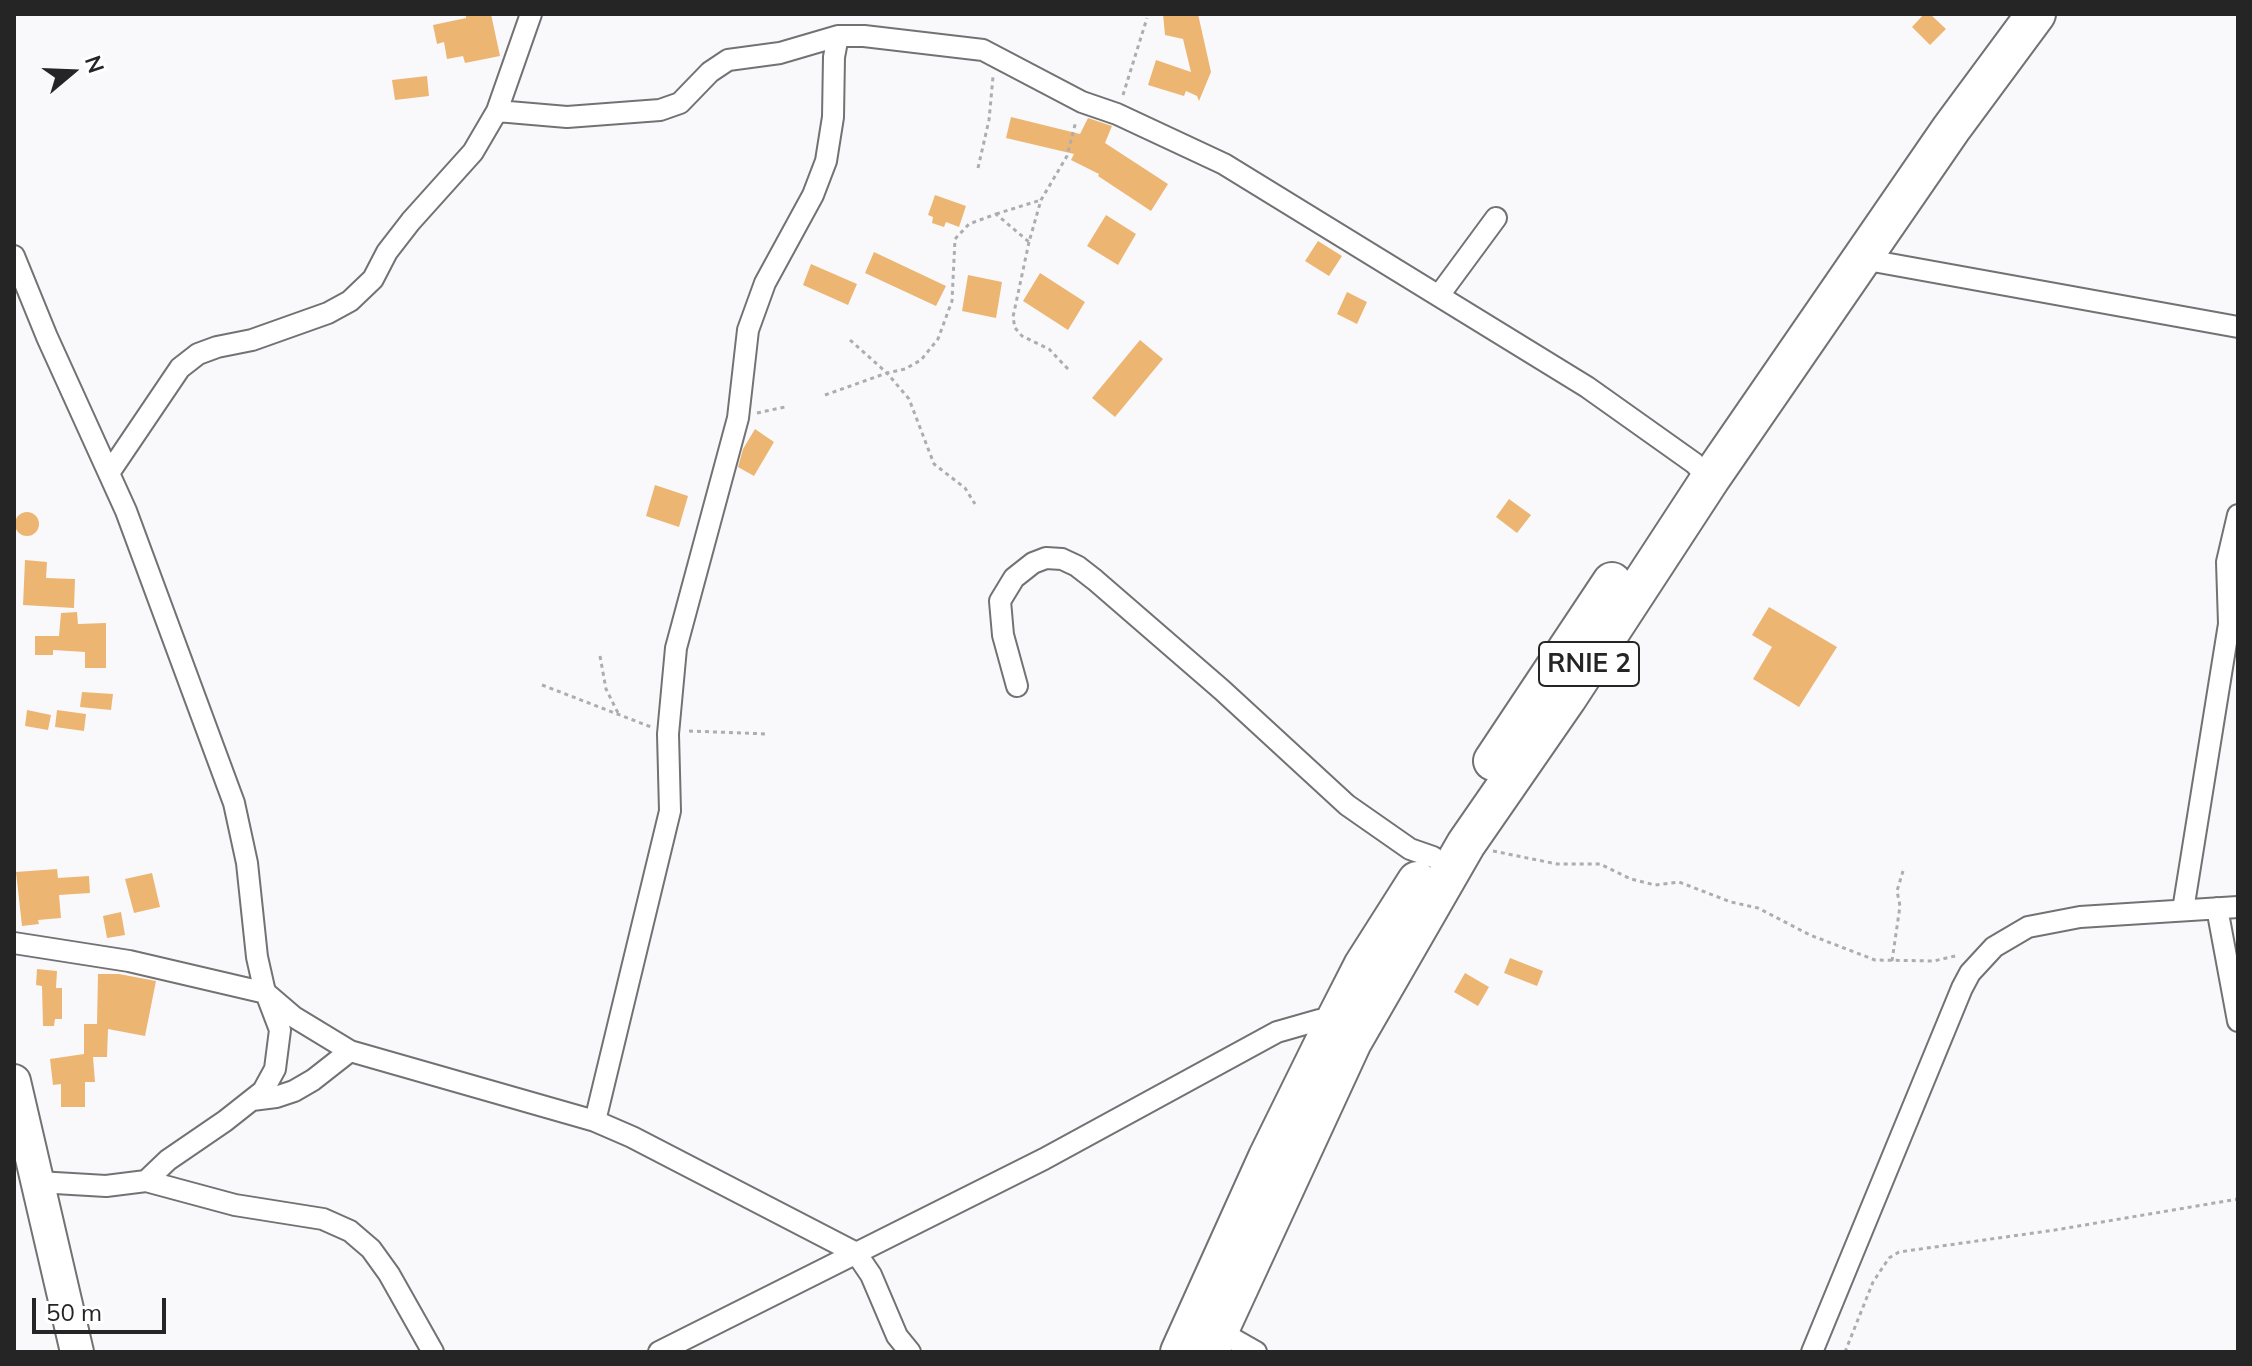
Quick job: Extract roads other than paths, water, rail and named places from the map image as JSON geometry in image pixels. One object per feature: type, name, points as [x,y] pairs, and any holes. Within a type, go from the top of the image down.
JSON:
[{"type":"highway","name":"RNIE 2","points":[[1702,471],[1862,259],[2004,14]]},
{"type":"highway","name":"RNIE 2","points":[[1180,1352],[1268,1157],[1449,850],[1567,698],[1815,289],[1940,122],[2036,14]]},
{"type":"highway","name":"RNIE 2","points":[[1214,1342],[1348,1023]]},
{"type":"main road","points":[[14,1081],[77,1352]]},
{"type":"street","points":[[109,473],[180,368],[198,354],[252,340],[328,313],[350,301],[373,279],[387,252],[411,221],[473,152],[497,111],[531,14]]},
{"type":"street","points":[[497,111],[567,117],[660,110],[680,103],[710,72],[728,60],[780,53],[838,36],[864,36],[983,50],[1082,102],[1117,114],[1224,164],[1587,387],[1702,471]]},
{"type":"street","points":[[595,1121],[670,811],[668,734],[676,648],[738,418],[748,330],[765,283],[813,195],[826,161],[833,117],[834,57],[838,36]]},
{"type":"street","points":[[1440,294],[1496,218]]},
{"type":"street","points":[[14,256],[160,598],[234,803],[247,863],[257,957],[280,1030],[275,1069],[263,1091],[168,1160],[146,1181]]},
{"type":"street","points":[[1862,259],[2238,327]]},
{"type":"street","points":[[2183,910],[2229,624],[2227,562],[2238,515]]},
{"type":"street","points":[[1017,686],[1003,635],[1000,601],[1014,578],[1033,563],[1046,558],[1062,559],[1095,580],[1222,690],[1347,805],[1410,849],[1449,850]]},
{"type":"street","points":[[1812,1352],[1962,988],[1970,973],[1994,947],[2028,927],[2080,917],[2238,907]]},
{"type":"street","points":[[2217,908],[2238,1021]]},
{"type":"street","points":[[14,943],[129,961],[266,993],[294,1017],[350,1051],[595,1121],[632,1137],[856,1253],[871,1275],[897,1336],[910,1352]]},
{"type":"street","points":[[659,1352],[1044,1159],[1277,1032],[1319,1020],[1348,1023]]},
{"type":"street","points":[[252,1100],[294,1091],[350,1051]]},
{"type":"street","points":[[38,1182],[106,1186],[146,1181],[235,1205],[323,1219],[350,1231],[371,1249],[389,1274],[433,1352]]},
{"type":"street","points":[[1214,1342],[1256,1352]]}]
